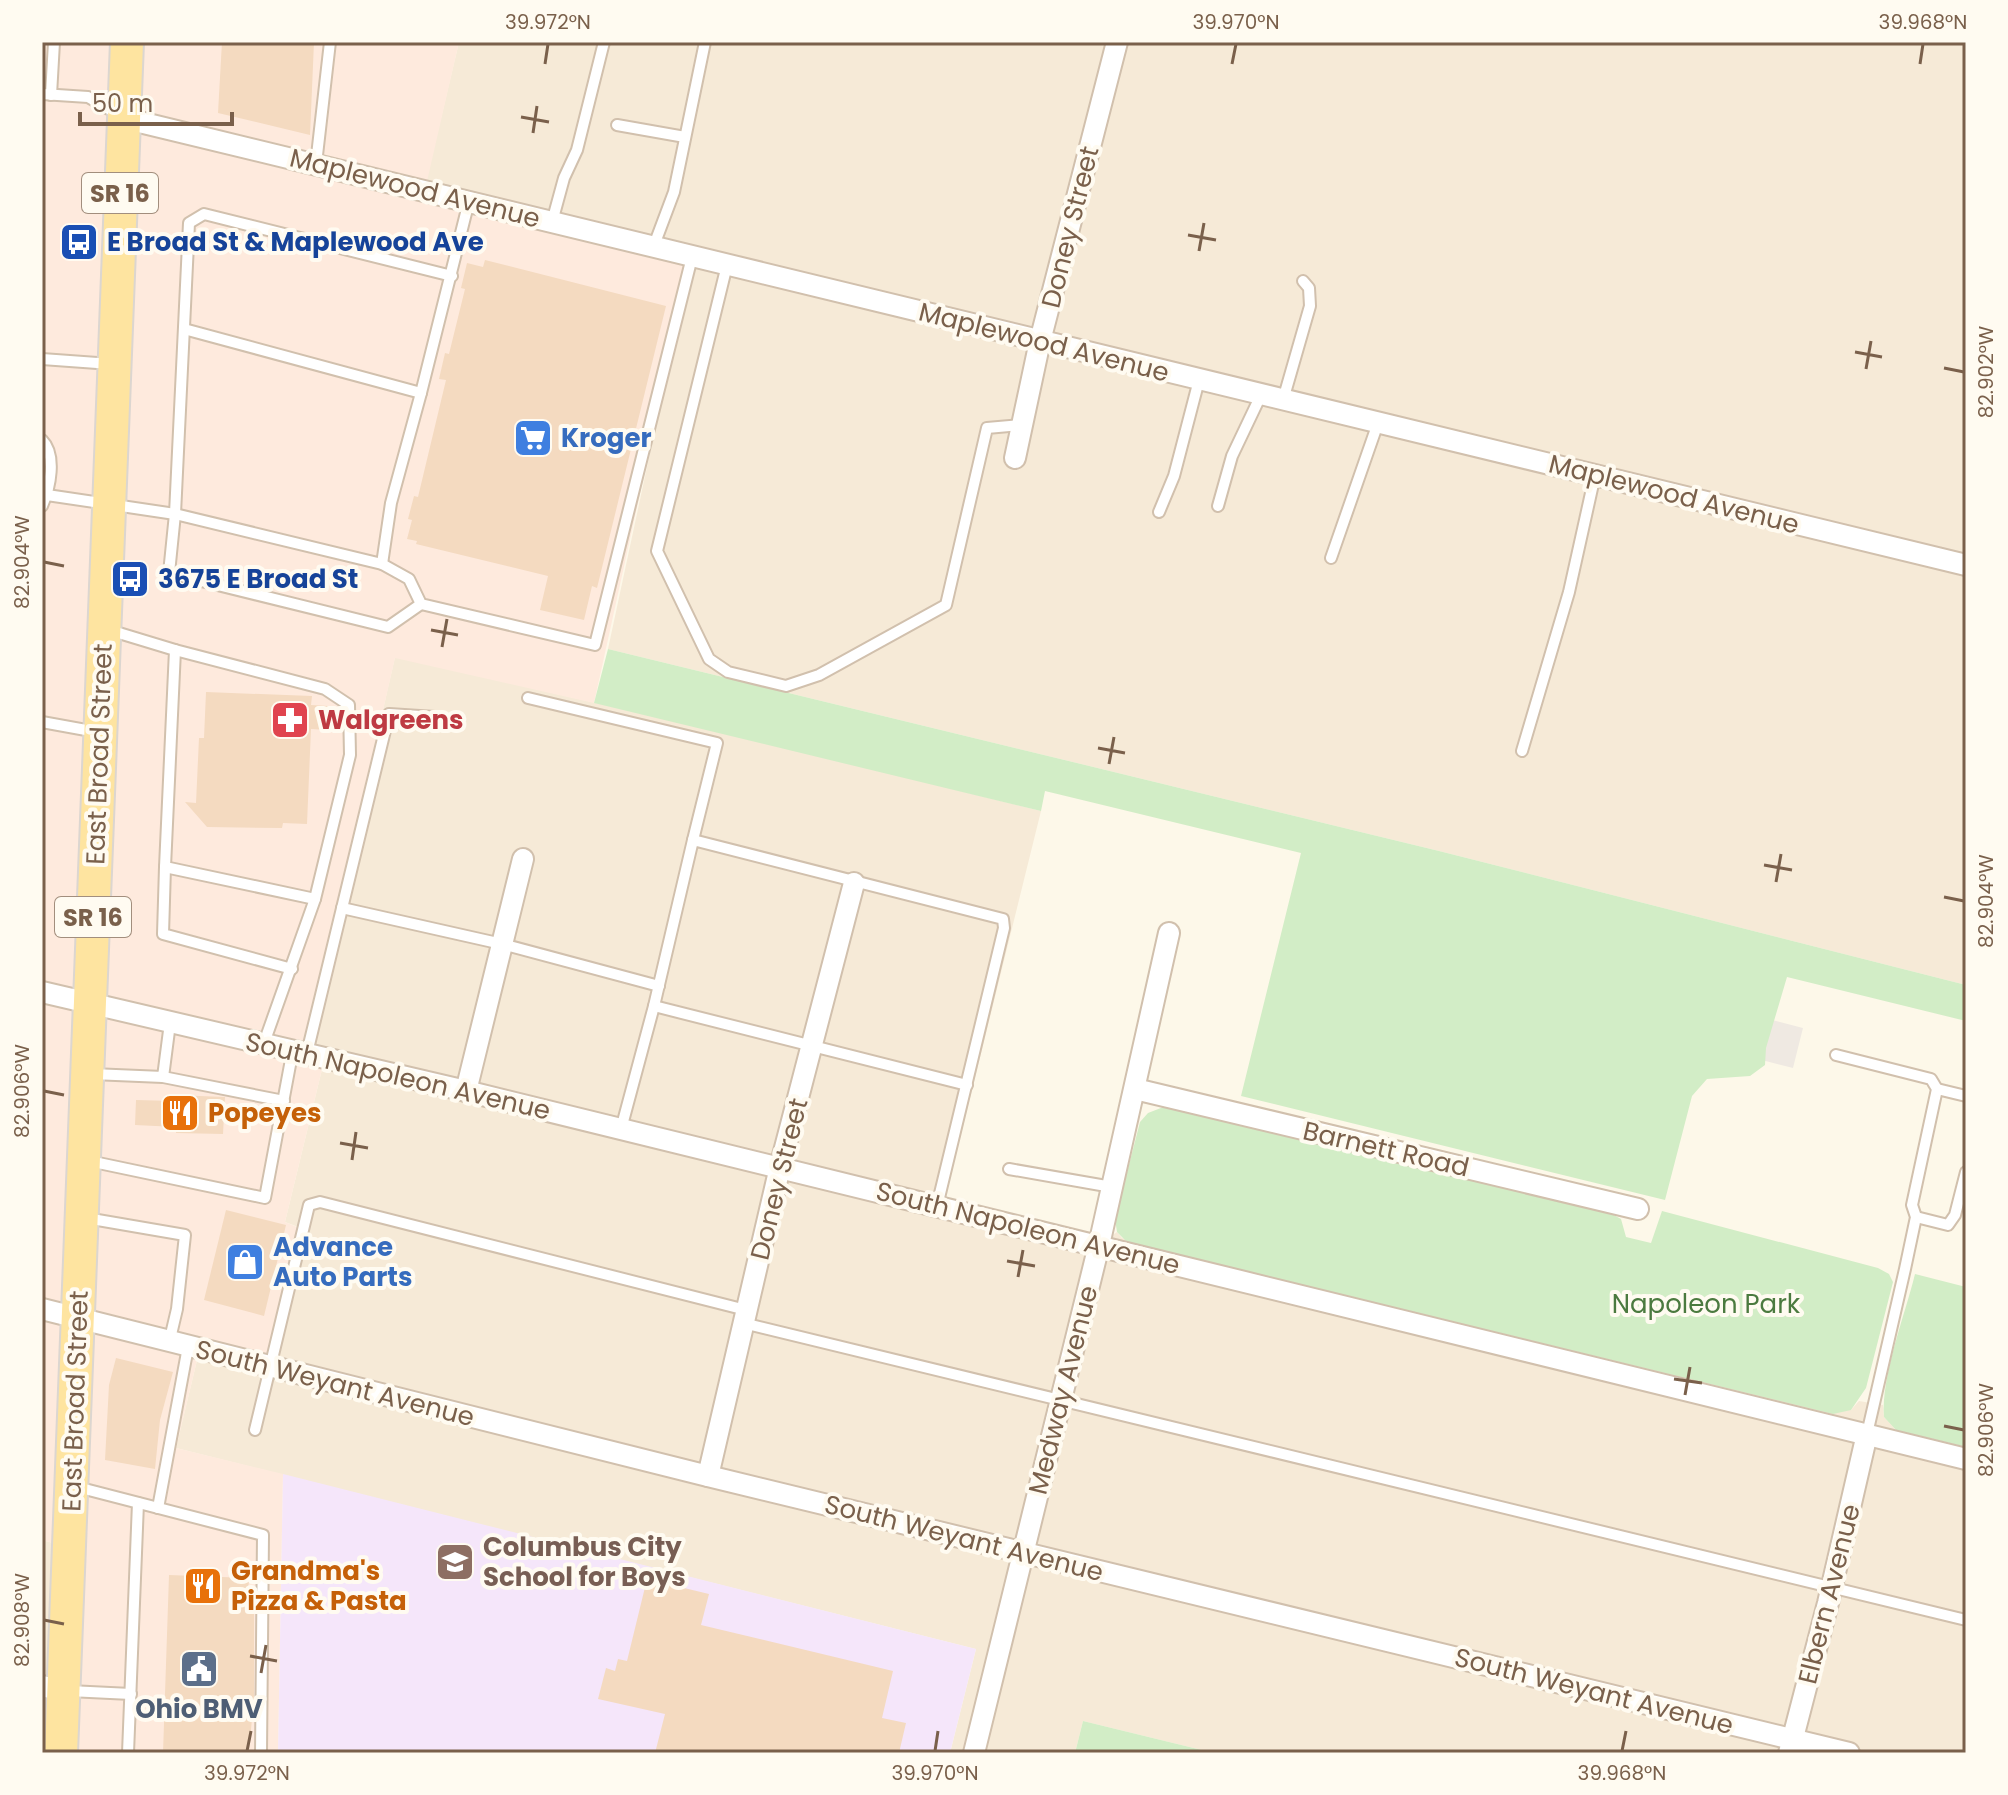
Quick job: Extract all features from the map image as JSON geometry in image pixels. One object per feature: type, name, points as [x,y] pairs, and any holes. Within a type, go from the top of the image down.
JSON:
[{"type":"main road","name":"East Broad Street","points":[[61,1753],[52,1689],[72,1485],[127,42]]},
{"type":"street","name":"Doney Street","points":[[1015,458],[1040,341],[1117,42]]},
{"type":"street","name":"Maplewood Avenue","points":[[123,118],[1966,565]]},
{"type":"street","points":[[466,1091],[523,859]]},
{"type":"street","name":"Doney Street","points":[[708,1476],[780,1167],[854,883]]},
{"type":"street","name":"Medway Avenue","points":[[974,1753],[1099,1245],[1169,933]]},
{"type":"street","name":"South Napoleon Avenue","points":[[42,992],[780,1167],[1966,1459]]},
{"type":"street","name":"Barnett Road","points":[[1135,1089],[1638,1209]]},
{"type":"street","name":"South Weyant Avenue","points":[[42,1309],[708,1476],[1022,1551],[1791,1746],[1849,1753]]},
{"type":"street","name":"Elbern Avenue","points":[[1791,1746],[1867,1434]]},
{"type":"lane","points":[[54,42],[47,94],[88,97],[123,118]]},
{"type":"lane","points":[[316,164],[330,42]]},
{"type":"lane","points":[[552,222],[564,178],[577,150],[604,42]]},
{"type":"lane","points":[[653,248],[674,192],[705,42]]},
{"type":"lane","points":[[617,125],[685,137]]},
{"type":"lane","points":[[382,564],[391,503],[469,201]]},
{"type":"lane","points":[[452,276],[204,214],[189,223],[175,514],[169,573],[388,627],[421,604],[595,645],[692,257]]},
{"type":"lane","points":[[727,265],[657,551],[709,659],[728,672],[786,686],[819,675],[946,605],[987,428],[1023,425]]},
{"type":"lane","points":[[1283,400],[1310,306],[1309,288],[1303,281]]},
{"type":"lane","points":[[184,329],[421,393]]},
{"type":"lane","points":[[42,359],[113,364]]},
{"type":"lane","points":[[1159,512],[1174,476],[1199,380]]},
{"type":"lane","points":[[1218,506],[1232,456],[1261,395]]},
{"type":"lane","points":[[1331,558],[1378,423]]},
{"type":"lane","points":[[42,440],[50,449],[46,464],[47,495],[42,506]]},
{"type":"lane","points":[[1522,751],[1569,592],[1595,475]]},
{"type":"lane","points":[[47,495],[175,514],[382,564],[409,579],[421,604]]},
{"type":"lane","points":[[103,628],[325,689],[349,705],[350,755],[315,899],[264,1043]]},
{"type":"lane","points":[[175,650],[163,934],[292,969]]},
{"type":"lane","points":[[528,698],[717,743],[621,1129]]},
{"type":"lane","points":[[83,1159],[265,1198],[284,1101],[342,908],[389,714],[435,717]]},
{"type":"lane","points":[[42,722],[99,732]]},
{"type":"lane","points":[[693,840],[1003,919],[1004,928],[937,1206]]},
{"type":"lane","points":[[165,867],[315,899]]},
{"type":"lane","points":[[342,908],[502,944],[659,986]]},
{"type":"lane","points":[[654,1006],[967,1085]]},
{"type":"lane","points":[[163,1077],[170,1023]]},
{"type":"lane","points":[[1836,1055],[1931,1079],[1937,1089],[1912,1205],[1916,1217],[1867,1434]]},
{"type":"lane","points":[[86,1074],[163,1077],[284,1101]]},
{"type":"lane","points":[[1937,1089],[1966,1096]]},
{"type":"lane","points":[[1009,1169],[1112,1187]]},
{"type":"lane","points":[[1916,1217],[1948,1225],[1955,1215],[1966,1172]]},
{"type":"lane","points":[[255,1430],[309,1205],[320,1202],[1060,1399],[1966,1620]]},
{"type":"lane","points":[[81,1217],[185,1235],[177,1309],[179,1345],[158,1508]]},
{"type":"lane","points":[[72,1485],[263,1535],[261,1753]]},
{"type":"lane","points":[[128,1753],[138,1503]]},
{"type":"lane","points":[[52,1689],[131,1694]]},
{"type":"shaded area","points":[[42,42],[459,42],[425,190],[692,257],[594,703],[395,658],[304,1055],[324,1061],[285,1222],[302,1229],[266,1366],[199,1352],[176,1448],[283,1474],[278,1753],[62,1753],[68,1547],[42,1540]]},
{"type":"shaded area","points":[[459,42],[1966,42],[1966,985],[1439,851],[608,649],[692,257],[424,190]]},
{"type":"shaded area","points":[[395,657],[727,733],[1041,811],[943,1207],[1097,1246],[1117,1232],[1122,1238],[1851,1410],[1859,1401],[1883,1405],[1884,1417],[1896,1430],[1966,1447],[1966,1753],[1214,1753],[1083,1721],[1075,1753],[950,1753],[976,1649],[176,1448],[199,1352],[301,1228],[285,1222],[324,1061],[304,1056]]},
{"type":"shaded area","points":[[1764,1018],[1803,1028],[1793,1068],[1754,1058]]},
{"type":"shaded area","name":"Columbus City School for Boys","points":[[283,1474],[976,1649],[950,1753],[278,1753]]},
{"type":"shaded area","points":[[42,1540],[68,1547],[62,1753],[42,1753]]},
{"type":"green space","points":[[608,649],[1439,851],[1966,985],[1966,1021],[1787,977],[1766,1048],[1765,1065],[1750,1076],[1707,1079],[1692,1096],[1665,1200],[1241,1096],[1301,853],[1045,791],[1041,811],[594,703]]},
{"type":"green space","name":"Napoleon Park","points":[[1166,1106],[1610,1213],[1621,1219],[1626,1237],[1651,1243],[1662,1211],[1878,1268],[1889,1274],[1893,1282],[1866,1388],[1851,1410],[1833,1414],[1127,1242],[1117,1232],[1115,1219],[1140,1122],[1148,1113]]},
{"type":"green space","points":[[1915,1274],[1966,1287],[1966,1447],[1896,1430],[1884,1417],[1886,1383]]},
{"type":"green space","points":[[1083,1721],[1214,1753],[1075,1753]]},
{"type":"building","points":[[222,42],[314,42],[310,135],[218,113]]},
{"type":"building","name":"Kroger","points":[[485,260],[666,306],[597,588],[592,586],[584,620],[540,610],[548,576],[416,544],[417,541],[407,539],[412,520],[408,519],[414,496],[418,497],[446,380],[439,379],[445,353],[449,354],[465,289],[461,288],[467,263],[483,267]]},
{"type":"building","name":"Walgreens","points":[[206,692],[312,696],[311,705],[328,706],[327,730],[311,729],[307,824],[283,823],[282,828],[207,827],[185,802],[196,803],[199,738],[204,738]]},
{"type":"building","name":"Popeyes","points":[[174,1095],[225,1097],[223,1134],[176,1133],[176,1127],[135,1125],[136,1100],[174,1101]]},
{"type":"building","name":"Advance Auto Parts","points":[[226,1210],[286,1225],[264,1316],[204,1300]]},
{"type":"building","points":[[116,1358],[173,1372],[160,1420],[155,1469],[105,1460],[109,1385]]},
{"type":"building","points":[[169,1575],[249,1578],[248,1596],[254,1597],[254,1695],[249,1753],[163,1753]]},
{"type":"building","points":[[647,1579],[709,1594],[701,1625],[893,1671],[882,1718],[906,1723],[899,1753],[655,1753],[665,1714],[598,1699],[606,1668],[615,1671],[618,1659],[627,1661]]},
{"type":"place","name":"E Broad St & Maplewood Ave","points":[[79,242]]},
{"type":"place","name":"Kroger","points":[[533,438]]},
{"type":"place","name":"3675 E Broad St","points":[[130,579]]},
{"type":"place","name":"Walgreens","points":[[290,720]]},
{"type":"place","name":"Popeyes","points":[[180,1113]]},
{"type":"place","name":"Advance Auto Parts","points":[[245,1262]]},
{"type":"place","name":"Columbus City School for Boys","points":[[455,1562]]},
{"type":"place","name":"Grandma's Pizza & Pasta","points":[[203,1586]]},
{"type":"place","name":"Ohio BMV","points":[[199,1669]]}]
